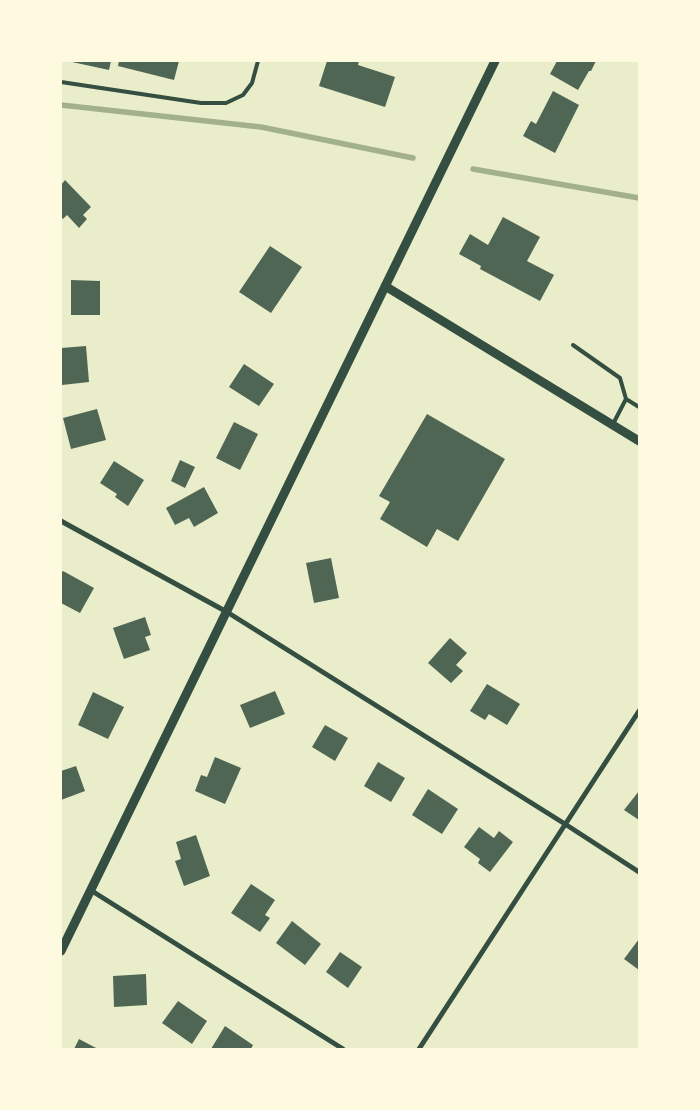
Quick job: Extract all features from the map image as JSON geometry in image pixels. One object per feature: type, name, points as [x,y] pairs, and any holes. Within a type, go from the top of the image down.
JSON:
[{"type":"street","points":[[61,952],[495,61]]},
{"type":"street","points":[[385,286],[639,441]]},
{"type":"street","points":[[61,521],[227,612],[639,872]]},
{"type":"street","points":[[419,1049],[639,711]]},
{"type":"street","points":[[92,890],[342,1049]]},
{"type":"lane","points":[[61,82],[201,103],[226,103],[242,95],[252,83],[258,61]]},
{"type":"lane","points":[[574,345],[620,378],[626,399],[613,424]]},
{"type":"lane","points":[[626,399],[639,406]]},
{"type":"building","points":[[72,61],[111,61],[109,70]]},
{"type":"building","points":[[119,61],[179,61],[174,80],[118,66]]},
{"type":"building","points":[[327,61],[359,61],[358,65],[395,77],[385,107],[319,86]]},
{"type":"building","points":[[557,61],[596,61],[578,90],[550,74]]},
{"type":"building","points":[[553,91],[579,105],[555,153],[523,136],[531,121],[536,124]]},
{"type":"building","points":[[65,180],[91,207],[83,215],[87,219],[79,228],[67,215],[63,219],[61,217],[61,185]]},
{"type":"building","points":[[503,217],[540,237],[527,261],[554,275],[540,301],[480,269],[481,266],[459,254],[470,234],[488,245]]},
{"type":"building","points":[[270,246],[302,267],[271,313],[239,292]]},
{"type":"building","points":[[71,280],[100,281],[100,315],[71,315]]},
{"type":"building","points":[[86,346],[89,382],[62,385],[61,348]]},
{"type":"building","points":[[244,364],[274,384],[259,406],[229,387]]},
{"type":"building","points":[[97,409],[106,440],[71,449],[63,418]]},
{"type":"building","points":[[427,414],[505,459],[458,541],[437,529],[427,547],[380,519],[390,502],[379,496]]},
{"type":"building","points":[[234,422],[258,434],[240,470],[216,458]]},
{"type":"building","points":[[180,460],[195,467],[185,488],[171,481]]},
{"type":"building","points":[[114,461],[144,480],[128,506],[115,497],[117,494],[100,483]]},
{"type":"building","points":[[204,487],[218,513],[194,527],[189,518],[175,525],[166,508]]},
{"type":"building","points":[[331,558],[339,598],[314,603],[306,563]]},
{"type":"building","points":[[63,571],[94,588],[80,613],[61,603],[61,573]]},
{"type":"building","points":[[145,617],[151,635],[145,637],[150,650],[124,659],[113,628]]},
{"type":"building","points":[[450,638],[467,653],[456,665],[463,671],[451,683],[428,663]]},
{"type":"building","points":[[487,684],[520,704],[507,725],[489,714],[485,720],[470,711]]},
{"type":"building","points":[[275,691],[285,714],[250,728],[240,705]]},
{"type":"building","points":[[93,692],[124,707],[108,739],[78,725]]},
{"type":"building","points":[[325,725],[348,738],[335,761],[312,747]]},
{"type":"building","points":[[215,757],[241,768],[225,804],[195,791],[201,775],[207,777]]},
{"type":"building","points":[[378,762],[405,778],[391,802],[364,786]]},
{"type":"building","points":[[76,766],[85,791],[61,800],[61,771]]},
{"type":"building","points":[[428,789],[458,809],[442,834],[412,815]]},
{"type":"building","points":[[639,791],[639,820],[624,810]]},
{"type":"building","points":[[479,827],[494,838],[499,831],[513,842],[490,872],[478,863],[480,859],[464,847]]},
{"type":"building","points":[[196,835],[210,876],[184,886],[175,861],[181,859],[176,842]]},
{"type":"building","points":[[251,884],[275,900],[265,915],[270,918],[260,932],[231,913]]},
{"type":"building","points":[[292,921],[321,944],[305,965],[276,943]]},
{"type":"building","points":[[639,939],[639,970],[624,959]]},
{"type":"building","points":[[340,952],[362,967],[348,988],[326,972]]},
{"type":"building","points":[[146,974],[147,1005],[114,1007],[113,976]]},
{"type":"building","points":[[178,1001],[207,1021],[192,1044],[162,1023]]},
{"type":"building","points":[[225,1026],[253,1045],[251,1049],[211,1049]]},
{"type":"building","points":[[79,1039],[98,1049],[74,1049]]},
{"type":"waterway","points":[[61,105],[261,127],[413,158]]},
{"type":"waterway","points":[[473,169],[639,198]]}]
